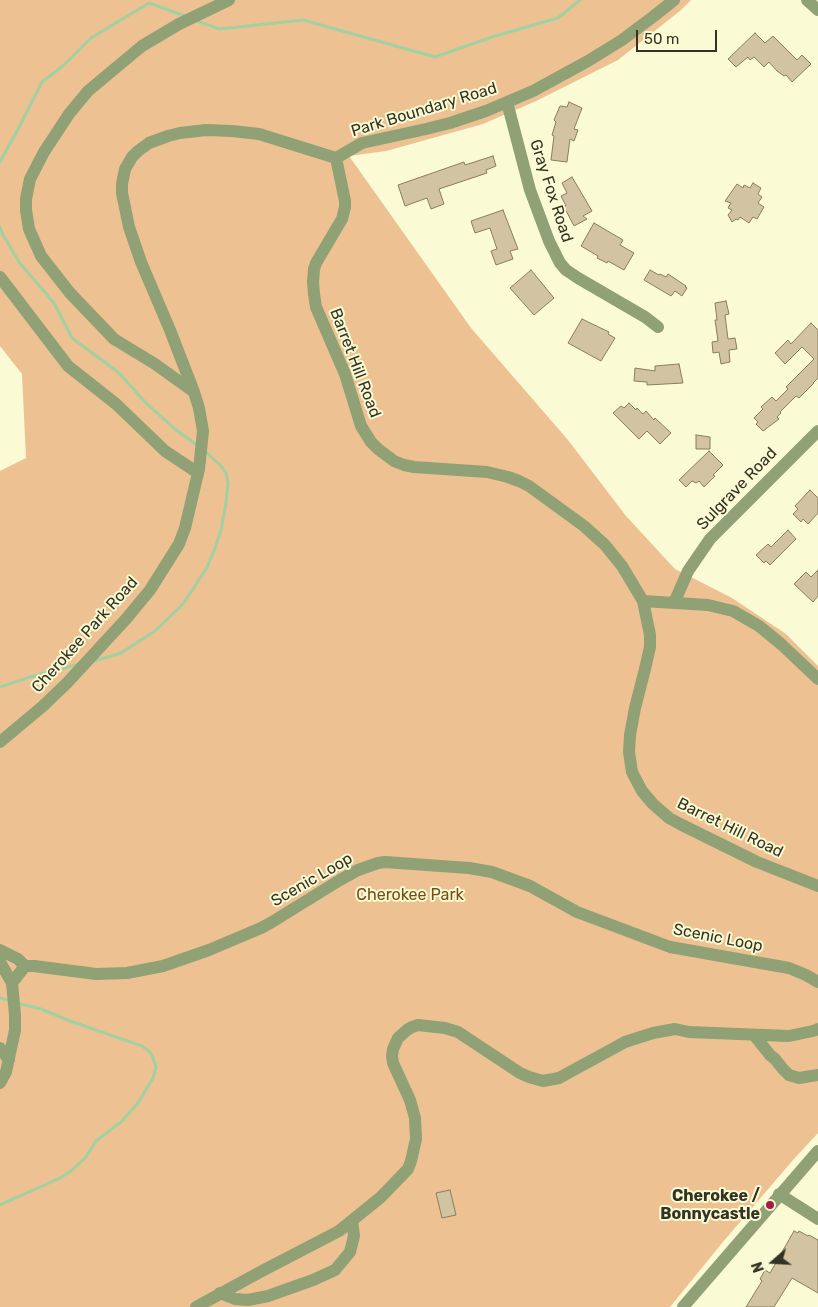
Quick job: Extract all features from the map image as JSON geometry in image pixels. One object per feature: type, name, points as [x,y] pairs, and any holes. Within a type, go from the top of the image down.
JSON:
[{"type":"street","points":[[194,392],[155,364],[114,339],[70,293],[42,256],[29,229],[26,199],[33,172],[57,131],[88,91],[142,46],[179,24],[229,0]]},
{"type":"street","name":"Park Boundary Road","points":[[336,158],[362,143],[434,127],[486,110],[533,91],[622,40],[674,0]]},
{"type":"street","points":[[807,0],[818,10]]},
{"type":"street","name":"Gray Fox Road","points":[[507,102],[530,190],[549,241],[560,263],[566,270],[578,278],[645,317],[658,327]]},
{"type":"street","points":[[194,392],[141,262],[129,227],[122,192],[123,176],[128,164],[138,151],[158,140],[180,133],[206,130],[259,134],[336,158]]},
{"type":"street","name":"Barret Hill Road","points":[[336,158],[345,208],[342,219],[316,263],[313,282],[316,307],[345,374],[361,426],[366,434],[378,449],[394,461],[404,465],[487,472],[508,477],[529,486],[584,526],[605,545],[622,566],[643,601],[650,635],[646,669],[635,708],[628,752],[632,772],[639,786],[653,804],[669,818],[757,862],[818,886]]},
{"type":"street","points":[[0,277],[68,366],[116,404],[165,450],[198,471]]},
{"type":"street","name":"Cherokee Park Road","points":[[0,742],[44,706],[103,645],[150,590],[178,544],[185,528],[198,471],[202,431],[201,417],[194,392]]},
{"type":"street","name":"Sulgrave Road","points":[[674,603],[688,571],[710,539],[818,431]]},
{"type":"street","points":[[643,601],[708,605],[733,612],[750,620],[780,644],[818,679]]},
{"type":"street","name":"Scenic Loop","points":[[25,966],[96,974],[127,973],[163,966],[209,950],[260,928],[358,870],[378,863],[394,862],[470,868],[492,872],[530,886],[577,912],[670,947],[789,968],[818,982]]},
{"type":"street","points":[[0,950],[18,959],[25,966],[12,983]]},
{"type":"street","points":[[0,962],[12,983],[15,1015],[15,1030],[9,1060],[6,1072],[0,1083]]},
{"type":"street","points":[[196,1307],[339,1231],[382,1197],[408,1169],[412,1161],[417,1132],[410,1100],[393,1063],[392,1056],[398,1038],[412,1027],[427,1026],[458,1032],[520,1073],[543,1081],[559,1078],[625,1042],[653,1033],[675,1029],[689,1032],[785,1036],[818,1029]]},
{"type":"street","points":[[754,1035],[783,1070],[795,1077],[802,1078],[818,1075]]},
{"type":"street","points":[[775,1059],[776,1049],[785,1036]]},
{"type":"street","points":[[0,1048],[9,1060]]},
{"type":"street","points":[[683,1307],[818,1151]]},
{"type":"street","points":[[779,1194],[818,1219]]},
{"type":"street","points":[[220,1293],[234,1299],[248,1300],[268,1296],[336,1270],[350,1252],[354,1236],[352,1221]]},
{"type":"green space","name":"Cherokee Park","points":[[0,0],[691,0],[618,60],[536,101],[483,124],[386,151],[349,156],[471,328],[568,440],[626,516],[675,569],[732,598],[786,634],[818,666],[818,1133],[722,1243],[670,1307],[0,1307],[0,471],[26,458],[22,374],[0,346]]},
{"type":"building","points":[[755,33],[765,43],[773,36],[797,60],[802,55],[811,64],[792,82],[786,75],[784,76],[777,71],[769,62],[764,67],[754,57],[750,60],[748,57],[736,67],[728,59]]},
{"type":"building","points":[[569,102],[582,108],[574,129],[578,130],[574,141],[570,139],[567,162],[551,160],[554,136],[552,135],[556,122],[554,120],[560,106],[567,107]]},
{"type":"building","points":[[493,156],[496,166],[486,170],[487,173],[439,189],[444,204],[431,209],[427,198],[405,206],[398,185],[464,162],[465,165]]},
{"type":"building","points":[[572,177],[592,211],[583,216],[587,219],[574,226],[563,205],[566,206],[561,196],[567,193],[562,183]]},
{"type":"building","points":[[753,183],[761,188],[758,194],[762,197],[758,203],[764,207],[757,219],[753,217],[749,223],[740,217],[732,222],[728,215],[732,210],[728,208],[731,203],[725,201],[737,184],[743,188],[744,185],[750,188]]},
{"type":"building","points":[[503,210],[518,249],[510,251],[513,259],[496,265],[491,251],[497,249],[490,228],[475,233],[471,221]]},
{"type":"building","points":[[594,223],[623,240],[620,245],[634,253],[624,270],[608,261],[607,263],[597,258],[598,256],[581,246]]},
{"type":"building","points":[[531,270],[554,298],[534,315],[510,288]]},
{"type":"building","points":[[650,270],[666,277],[668,274],[686,286],[687,288],[682,296],[675,291],[671,296],[644,280]]},
{"type":"building","points":[[726,301],[729,314],[725,315],[728,339],[735,338],[737,349],[729,350],[730,362],[721,364],[719,352],[713,353],[712,342],[718,341],[715,303]]},
{"type":"building","points":[[582,319],[609,332],[608,334],[615,338],[601,361],[568,343]]},
{"type":"building","points":[[811,323],[818,330],[818,378],[799,398],[796,396],[780,412],[777,417],[779,419],[763,431],[756,424],[758,422],[754,418],[763,409],[761,407],[772,397],[776,401],[788,389],[786,387],[814,359],[802,347],[785,364],[775,353],[788,340],[791,344]]},
{"type":"building","points":[[679,364],[683,383],[647,385],[647,382],[634,381],[635,368],[655,371],[655,366]]},
{"type":"building","points":[[629,403],[643,414],[646,411],[671,433],[660,444],[647,431],[639,439],[613,413],[621,406],[624,408]]},
{"type":"building","points":[[696,435],[710,437],[710,449],[696,449]]},
{"type":"building","points":[[709,451],[723,465],[704,487],[699,481],[696,483],[692,481],[686,487],[679,480]]},
{"type":"building","points":[[810,490],[818,498],[818,513],[808,524],[803,519],[801,522],[793,514],[798,509],[795,506]]},
{"type":"building","points":[[788,530],[796,539],[770,565],[766,561],[764,563],[756,555],[768,544],[771,547]]},
{"type":"building","points":[[818,570],[818,596],[813,602],[794,584],[806,572],[811,577]]},
{"type":"building","points":[[450,1190],[456,1215],[442,1218],[436,1193]]},
{"type":"building","points":[[794,1231],[798,1233],[799,1231],[818,1240],[818,1293],[792,1278],[774,1307],[746,1307],[762,1281],[760,1279],[765,1270],[770,1273]]},
{"type":"waterway","points":[[195,20],[219,29],[303,20],[435,57],[492,37],[558,18],[580,0]]},
{"type":"waterway","points":[[0,162],[42,82],[64,65],[91,38],[149,3],[185,16]]},
{"type":"waterway","points":[[0,227],[19,262],[54,303],[72,338],[118,372],[146,403],[175,429],[198,446]]},
{"type":"waterway","points":[[94,661],[121,653],[155,631],[183,604],[206,569],[221,530],[228,483],[226,473],[221,466],[205,451]]},
{"type":"waterway","points":[[0,687],[79,664]]},
{"type":"waterway","points":[[0,998],[11,1001]]},
{"type":"waterway","points":[[0,1205],[60,1178],[72,1170],[86,1157],[96,1141],[121,1122],[138,1103],[153,1078],[156,1067],[152,1055],[142,1046],[41,1009],[17,1003]]},
{"type":"place","name":"Cherokee / Bonnycastle","points":[[770,1205]]}]
